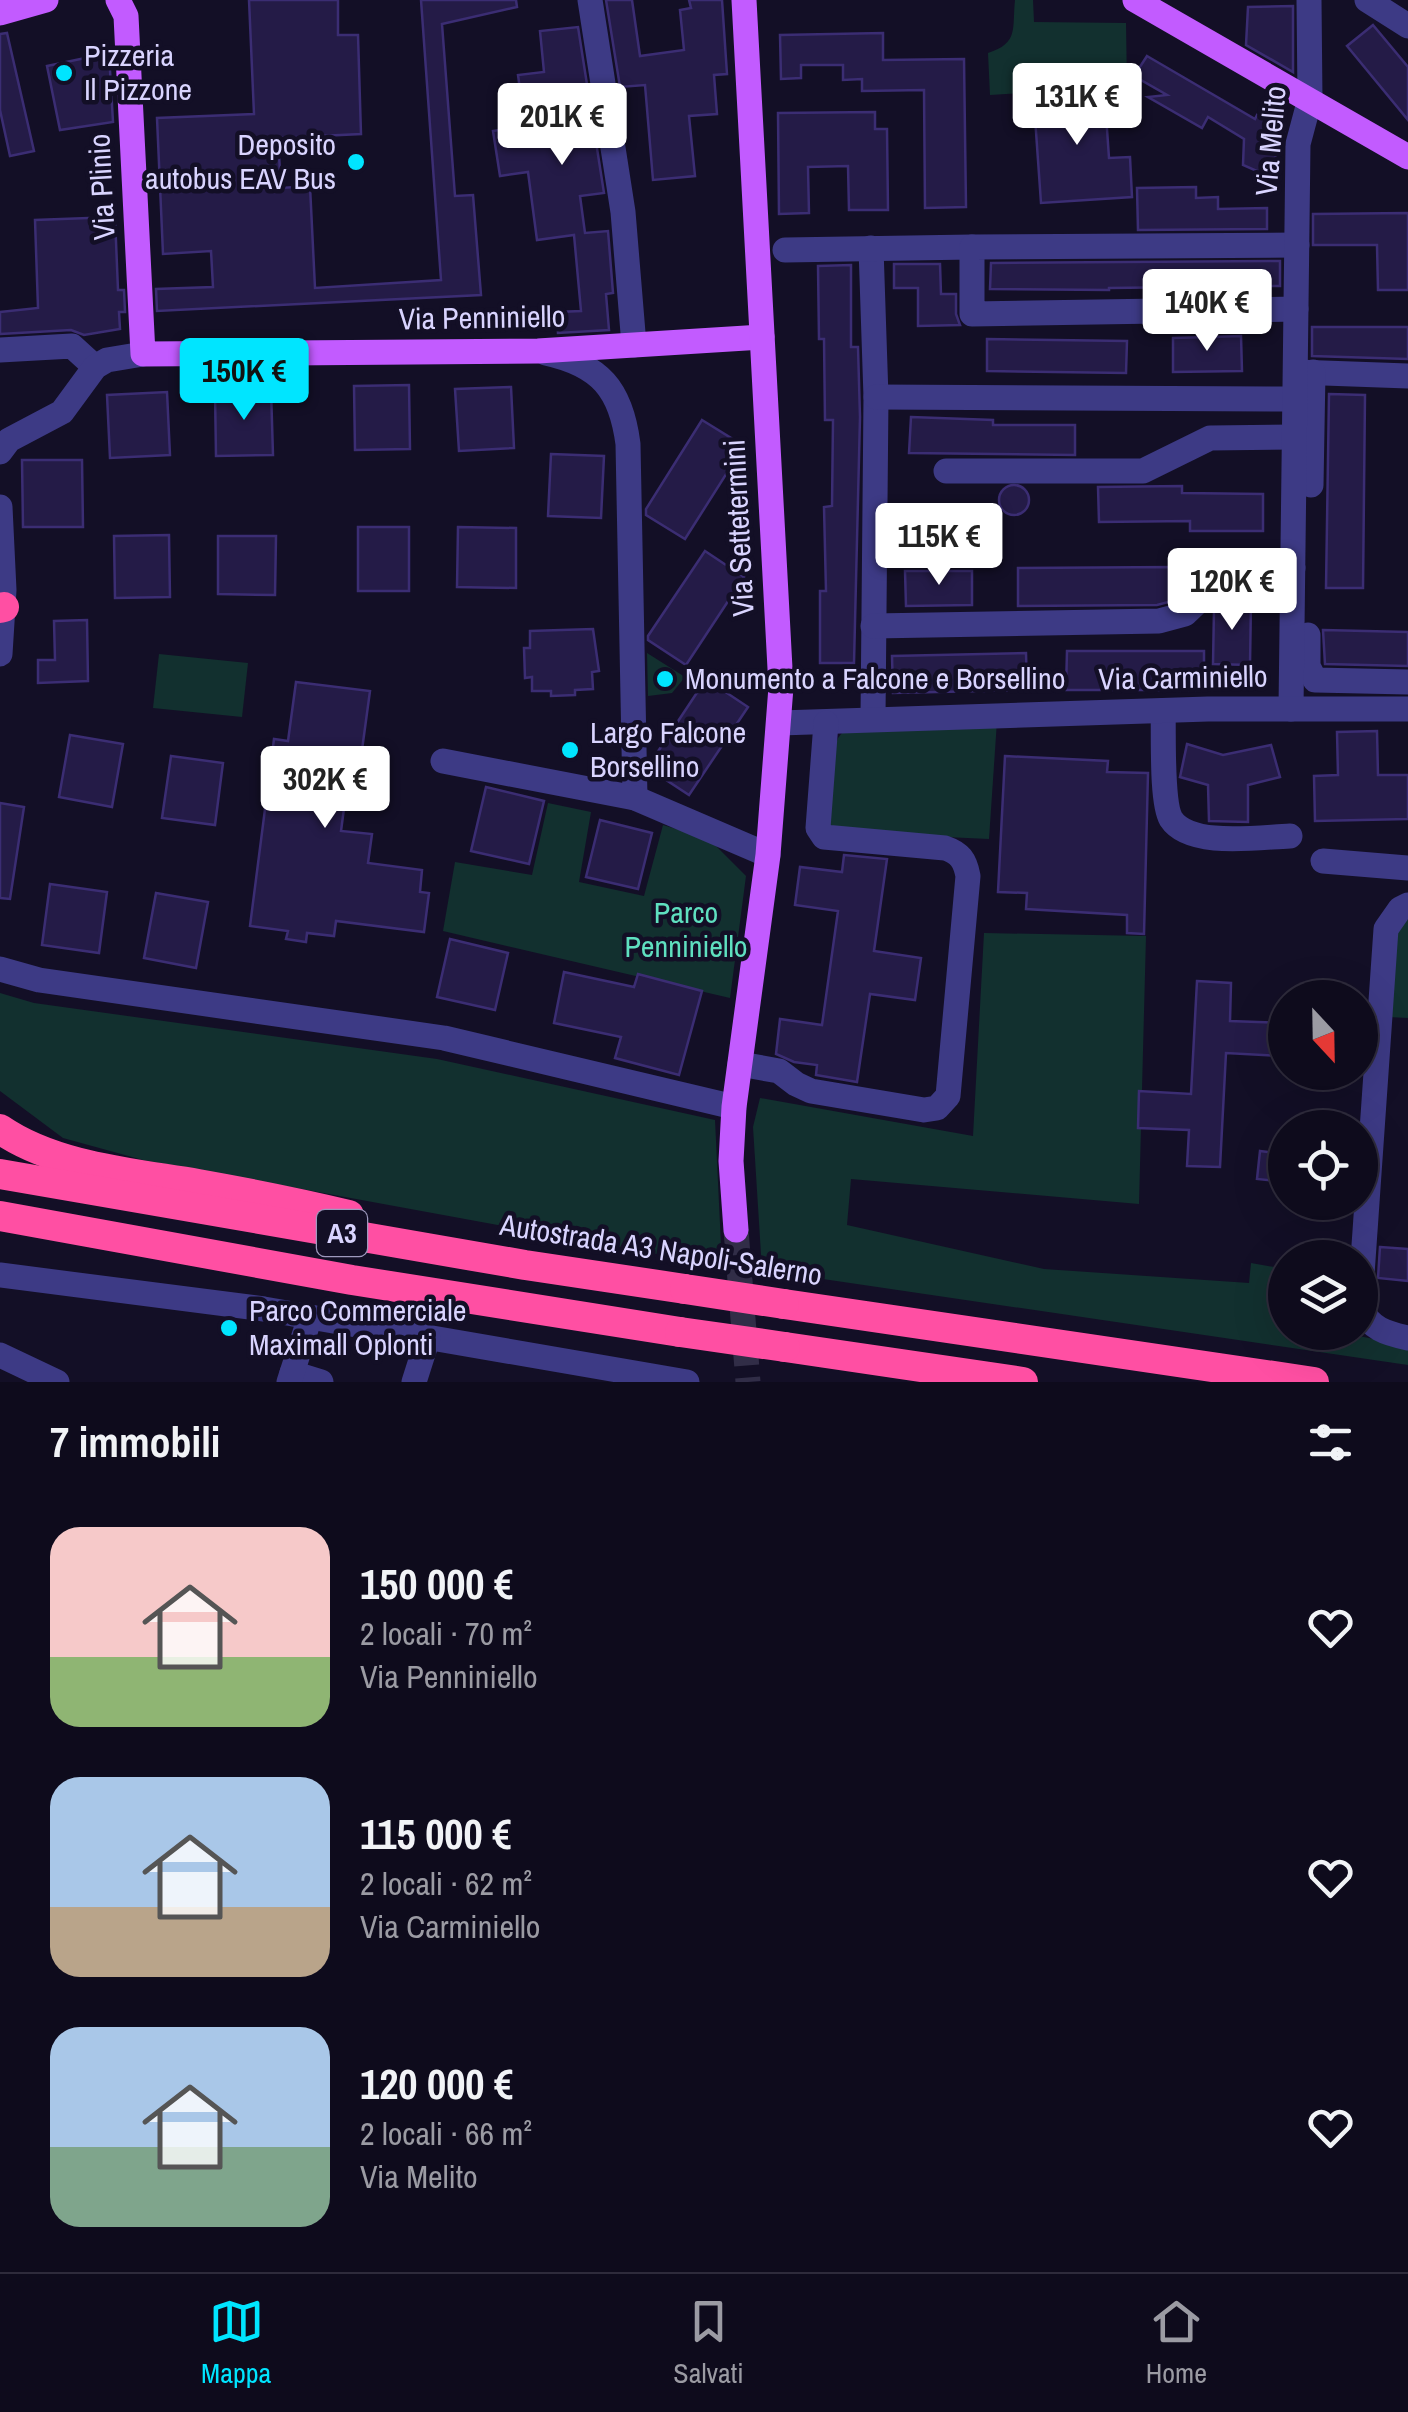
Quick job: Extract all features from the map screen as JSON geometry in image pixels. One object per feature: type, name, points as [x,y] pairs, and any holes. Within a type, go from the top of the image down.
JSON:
[{"type":"highway","points":[[6,1136],[82,1162],[274,1198],[390,1225],[525,1266]]},
{"type":"highway","name":"Autostrada A3 Napoli-Salerno","points":[[0,1174],[525,1266],[1314,1382]]},
{"type":"highway","name":"A3","points":[[0,1216],[388,1286],[1024,1382]]},
{"type":"main road","points":[[0,13],[46,0]]},
{"type":"main road","name":"Via Settetermini","points":[[736,1230],[731,1162],[734,1107],[768,855],[780,723],[744,0]]},
{"type":"main road","points":[[1135,0],[1408,156]]},
{"type":"main road","name":"Via Plinio","points":[[128,5],[142,354]]},
{"type":"main road","name":"Via Penniniello","points":[[142,354],[538,351],[762,337]]},
{"type":"street","points":[[590,0],[623,212],[634,345]]},
{"type":"street","name":"Via Melito","points":[[1291,708],[1295,399],[1304,372],[1296,309],[1298,144],[1310,99],[1309,0]]},
{"type":"street","points":[[1367,0],[1408,26]]},
{"type":"street","points":[[786,250],[1297,245]]},
{"type":"street","points":[[972,247],[972,314],[1296,309]]},
{"type":"street","points":[[871,248],[876,398],[872,718]]},
{"type":"street","points":[[0,350],[63,344],[72,346],[96,367]]},
{"type":"street","points":[[538,351],[579,361],[598,374],[624,414],[628,444],[635,798]]},
{"type":"street","points":[[0,452],[8,440],[62,412],[96,367],[107,360],[142,354]]},
{"type":"street","points":[[1408,376],[1304,372],[1308,666],[1315,680],[1408,682]]},
{"type":"street","points":[[876,398],[1295,399]]},
{"type":"street","points":[[946,471],[1143,471],[1210,438],[1294,437]]},
{"type":"street","points":[[0,507],[0,654]]},
{"type":"street","points":[[874,626],[1159,621],[1185,614],[1227,574],[1257,567],[1293,568]]},
{"type":"street","name":"Via Carminiello","points":[[780,723],[1291,708],[1408,709]]},
{"type":"street","points":[[1163,711],[1166,804],[1172,820],[1193,835],[1204,837],[1290,836]]},
{"type":"street","points":[[740,1064],[779,1071],[810,1090],[924,1110],[937,1108],[948,1096],[968,876],[965,863],[957,852],[945,848],[824,837],[818,828],[826,722]]},
{"type":"street","points":[[442,761],[635,798],[768,855]]},
{"type":"street","points":[[1323,861],[1408,868]]},
{"type":"street","points":[[1364,1240],[1384,943],[1386,929],[1408,904]]},
{"type":"street","points":[[0,969],[38,980],[444,1038],[734,1107]]},
{"type":"street","points":[[2,1280],[310,1316],[687,1382]]},
{"type":"street","points":[[310,1316],[290,1377],[321,1382]]},
{"type":"street","points":[[1378,1329],[1408,1338]]},
{"type":"street","points":[[414,1382],[428,1338]]},
{"type":"street","points":[[0,1355],[56,1382]]},
{"type":"green space","points":[[1015,0],[1033,0],[1034,22],[1126,23],[1127,87],[990,95],[988,53],[1005,45],[1012,34]]},
{"type":"green space","points":[[647,653],[685,677],[672,693],[648,696]]},
{"type":"green space","points":[[159,654],[248,663],[242,717],[153,708]]},
{"type":"green space","points":[[997,721],[989,839],[830,827],[835,748],[846,728]]},
{"type":"green space","name":"Parco Penniniello","points":[[548,803],[591,812],[579,882],[644,896],[663,825],[709,839],[746,876],[730,998],[443,931],[455,862],[532,875]]},
{"type":"green space","points":[[1408,915],[1408,1018],[1388,1017],[1390,945]]},
{"type":"green space","points":[[984,933],[1146,936],[1139,1204],[851,1179],[847,1225],[1044,1269],[1249,1283],[1251,1263],[1268,1266],[1268,1344],[762,1270],[753,1127],[760,1098],[973,1136]]},
{"type":"green space","points":[[0,993],[34,1003],[437,1059],[715,1120],[722,1266],[143,1160],[63,1138],[0,1091]]},
{"type":"green space","points":[[1378,1340],[1408,1346],[1408,1365],[1306,1350],[1378,1350]]},
{"type":"building","points":[[249,0],[338,0],[338,35],[358,35],[361,134],[278,138],[281,188],[310,186],[315,288],[441,280],[421,0],[516,0],[517,7],[442,24],[455,196],[473,195],[481,295],[157,311],[156,289],[213,287],[211,251],[163,254],[157,118],[254,114]]},
{"type":"building","points":[[606,0],[632,0],[640,56],[684,50],[680,10],[691,8],[689,0],[722,0],[727,74],[714,75],[717,114],[689,116],[695,176],[653,180],[645,85],[620,87]]},
{"type":"building","points":[[1293,6],[1293,72],[1246,45],[1248,7]]},
{"type":"building","points":[[1373,25],[1408,67],[1408,120],[1347,46]]},
{"type":"building","points":[[578,27],[604,193],[580,196],[585,233],[608,231],[613,293],[606,294],[609,330],[558,333],[557,312],[581,311],[574,235],[537,240],[528,172],[500,176],[493,131],[525,126],[518,75],[544,72],[540,31]]},
{"type":"building","points":[[7,33],[34,151],[10,156],[0,110],[0,34]]},
{"type":"building","points":[[883,33],[883,60],[964,59],[966,207],[925,208],[924,90],[862,91],[862,79],[843,80],[843,65],[801,65],[801,78],[781,79],[780,35]]},
{"type":"building","points":[[109,53],[113,122],[60,130],[47,66]]},
{"type":"building","points":[[1147,56],[1284,132],[1276,151],[1275,179],[1243,165],[1244,139],[1208,117],[1202,128],[1148,97],[1167,95],[1134,76]]},
{"type":"building","points":[[1096,85],[1097,101],[1105,100],[1109,158],[1130,157],[1132,197],[1041,203],[1033,89]]},
{"type":"building","points":[[875,112],[875,129],[887,129],[888,210],[849,210],[848,166],[808,167],[809,213],[779,214],[778,113]]},
{"type":"building","points":[[1196,187],[1196,198],[1218,197],[1218,209],[1267,208],[1267,229],[1138,230],[1137,188]]},
{"type":"building","points":[[1408,213],[1408,290],[1378,290],[1377,245],[1313,245],[1313,214]]},
{"type":"building","points":[[115,217],[118,290],[124,290],[125,312],[119,312],[120,329],[84,335],[71,330],[0,334],[0,312],[38,308],[35,220]]},
{"type":"building","points":[[1280,261],[1280,286],[990,289],[991,263]]},
{"type":"building","points":[[894,264],[940,264],[941,294],[956,294],[960,325],[918,326],[918,288],[894,288]]},
{"type":"building","points":[[851,265],[851,347],[858,347],[860,417],[854,663],[820,663],[820,591],[826,591],[824,507],[832,506],[833,420],[825,420],[818,266]]},
{"type":"building","points":[[1312,327],[1408,327],[1408,359],[1312,356]]},
{"type":"building","points":[[1241,336],[1242,371],[1173,372],[1173,338]]},
{"type":"building","points":[[987,339],[1127,341],[1126,373],[987,371]]},
{"type":"building","points":[[409,385],[410,449],[355,450],[354,386]]},
{"type":"building","points":[[511,387],[514,448],[459,451],[455,389]]},
{"type":"building","points":[[271,389],[273,455],[216,456],[215,391]]},
{"type":"building","points":[[167,392],[170,455],[110,458],[107,395]]},
{"type":"building","points":[[1329,394],[1365,395],[1363,588],[1326,588]]},
{"type":"building","points":[[911,417],[993,420],[993,425],[1075,425],[1075,455],[909,453]]},
{"type":"building","points":[[702,420],[744,446],[685,539],[646,515],[646,509]]},
{"type":"building","points":[[551,454],[604,456],[601,518],[548,516]]},
{"type":"building","points":[[22,460],[82,460],[83,527],[23,527]]},
{"type":"building","points":[[1014,485],[1025,489],[1029,500],[1025,511],[1014,515],[1003,511],[999,500],[1003,489]]},
{"type":"building","points":[[1182,486],[1182,493],[1263,494],[1263,531],[1190,531],[1190,521],[1099,522],[1098,487]]},
{"type":"building","points":[[358,527],[409,527],[409,591],[358,591]]},
{"type":"building","points":[[458,527],[516,528],[516,588],[457,587]]},
{"type":"building","points":[[169,535],[170,597],[115,598],[114,536]]},
{"type":"building","points":[[218,536],[276,536],[275,595],[218,594]]},
{"type":"building","points":[[705,551],[744,577],[686,665],[648,640],[648,636]]},
{"type":"building","points":[[1175,567],[1176,600],[1157,605],[1018,606],[1018,568]]},
{"type":"building","points":[[905,571],[972,571],[972,605],[906,606]]},
{"type":"building","points":[[1223,600],[1251,601],[1250,665],[1213,664],[1214,609]]},
{"type":"building","points":[[87,620],[88,681],[38,683],[38,660],[55,660],[54,621]]},
{"type":"building","points":[[593,629],[599,671],[592,672],[593,689],[551,696],[551,691],[532,691],[532,677],[525,678],[524,648],[530,648],[530,631]]},
{"type":"building","points":[[1323,630],[1408,632],[1408,666],[1325,664]]},
{"type":"building","points":[[1067,651],[1204,651],[1204,690],[1066,690]]},
{"type":"building","points":[[1026,653],[1027,690],[893,693],[892,656]]},
{"type":"building","points":[[706,679],[748,707],[689,795],[651,770],[651,762]]},
{"type":"building","points":[[296,682],[370,691],[362,750],[352,748],[341,831],[372,834],[368,863],[422,870],[420,892],[429,893],[424,932],[336,921],[334,936],[307,933],[306,942],[286,939],[288,931],[250,926],[274,739],[288,741]]},
{"type":"building","points":[[1377,731],[1378,775],[1408,775],[1408,819],[1315,821],[1314,776],[1338,775],[1337,732]]},
{"type":"building","points":[[70,735],[123,744],[112,807],[59,797]]},
{"type":"building","points":[[1187,744],[1223,755],[1271,745],[1280,777],[1248,785],[1248,822],[1209,821],[1208,785],[1180,777]]},
{"type":"building","points":[[171,756],[223,763],[215,825],[162,818]]},
{"type":"building","points":[[1005,756],[1108,761],[1107,772],[1148,773],[1144,934],[1127,933],[1127,915],[1026,909],[1027,893],[998,892]]},
{"type":"building","points":[[486,787],[544,801],[529,864],[471,851]]},
{"type":"building","points":[[0,803],[24,807],[10,899],[0,898]]},
{"type":"building","points":[[600,820],[652,833],[638,889],[586,877]]},
{"type":"building","points":[[844,855],[887,859],[874,951],[921,958],[915,1000],[870,994],[857,1082],[816,1075],[817,1065],[794,1062],[776,1054],[780,1019],[822,1025],[838,911],[795,905],[800,867],[842,872]]},
{"type":"building","points":[[50,884],[107,892],[99,953],[42,945]]},
{"type":"building","points":[[156,893],[208,902],[196,968],[144,958]]},
{"type":"building","points":[[450,939],[508,953],[495,1010],[437,997]]},
{"type":"building","points":[[564,972],[634,987],[638,974],[702,991],[679,1075],[615,1058],[621,1037],[554,1023]]},
{"type":"building","points":[[1197,981],[1231,983],[1230,1021],[1268,1022],[1268,1055],[1226,1053],[1220,1167],[1187,1166],[1189,1130],[1138,1128],[1139,1091],[1191,1094]]},
{"type":"building","points":[[1260,1151],[1268,1152],[1268,1180],[1257,1179]]},
{"type":"building","points":[[1380,1247],[1408,1249],[1408,1281],[1378,1278]]},
{"type":"tunnel","points":[[736,1230],[748,1382]]},
{"type":"place","name":"Pizzeria Il Pizzone","points":[[64,73]]},
{"type":"place","name":"Deposito autobus EAV Bus","points":[[356,162]]},
{"type":"place","name":"Monumento a Falcone e Borsellino","points":[[665,679]]},
{"type":"place","name":"Largo Falcone Borsellino","points":[[570,750]]},
{"type":"place","name":"Parco Commerciale Maximall Oplonti","points":[[229,1328]]}]
